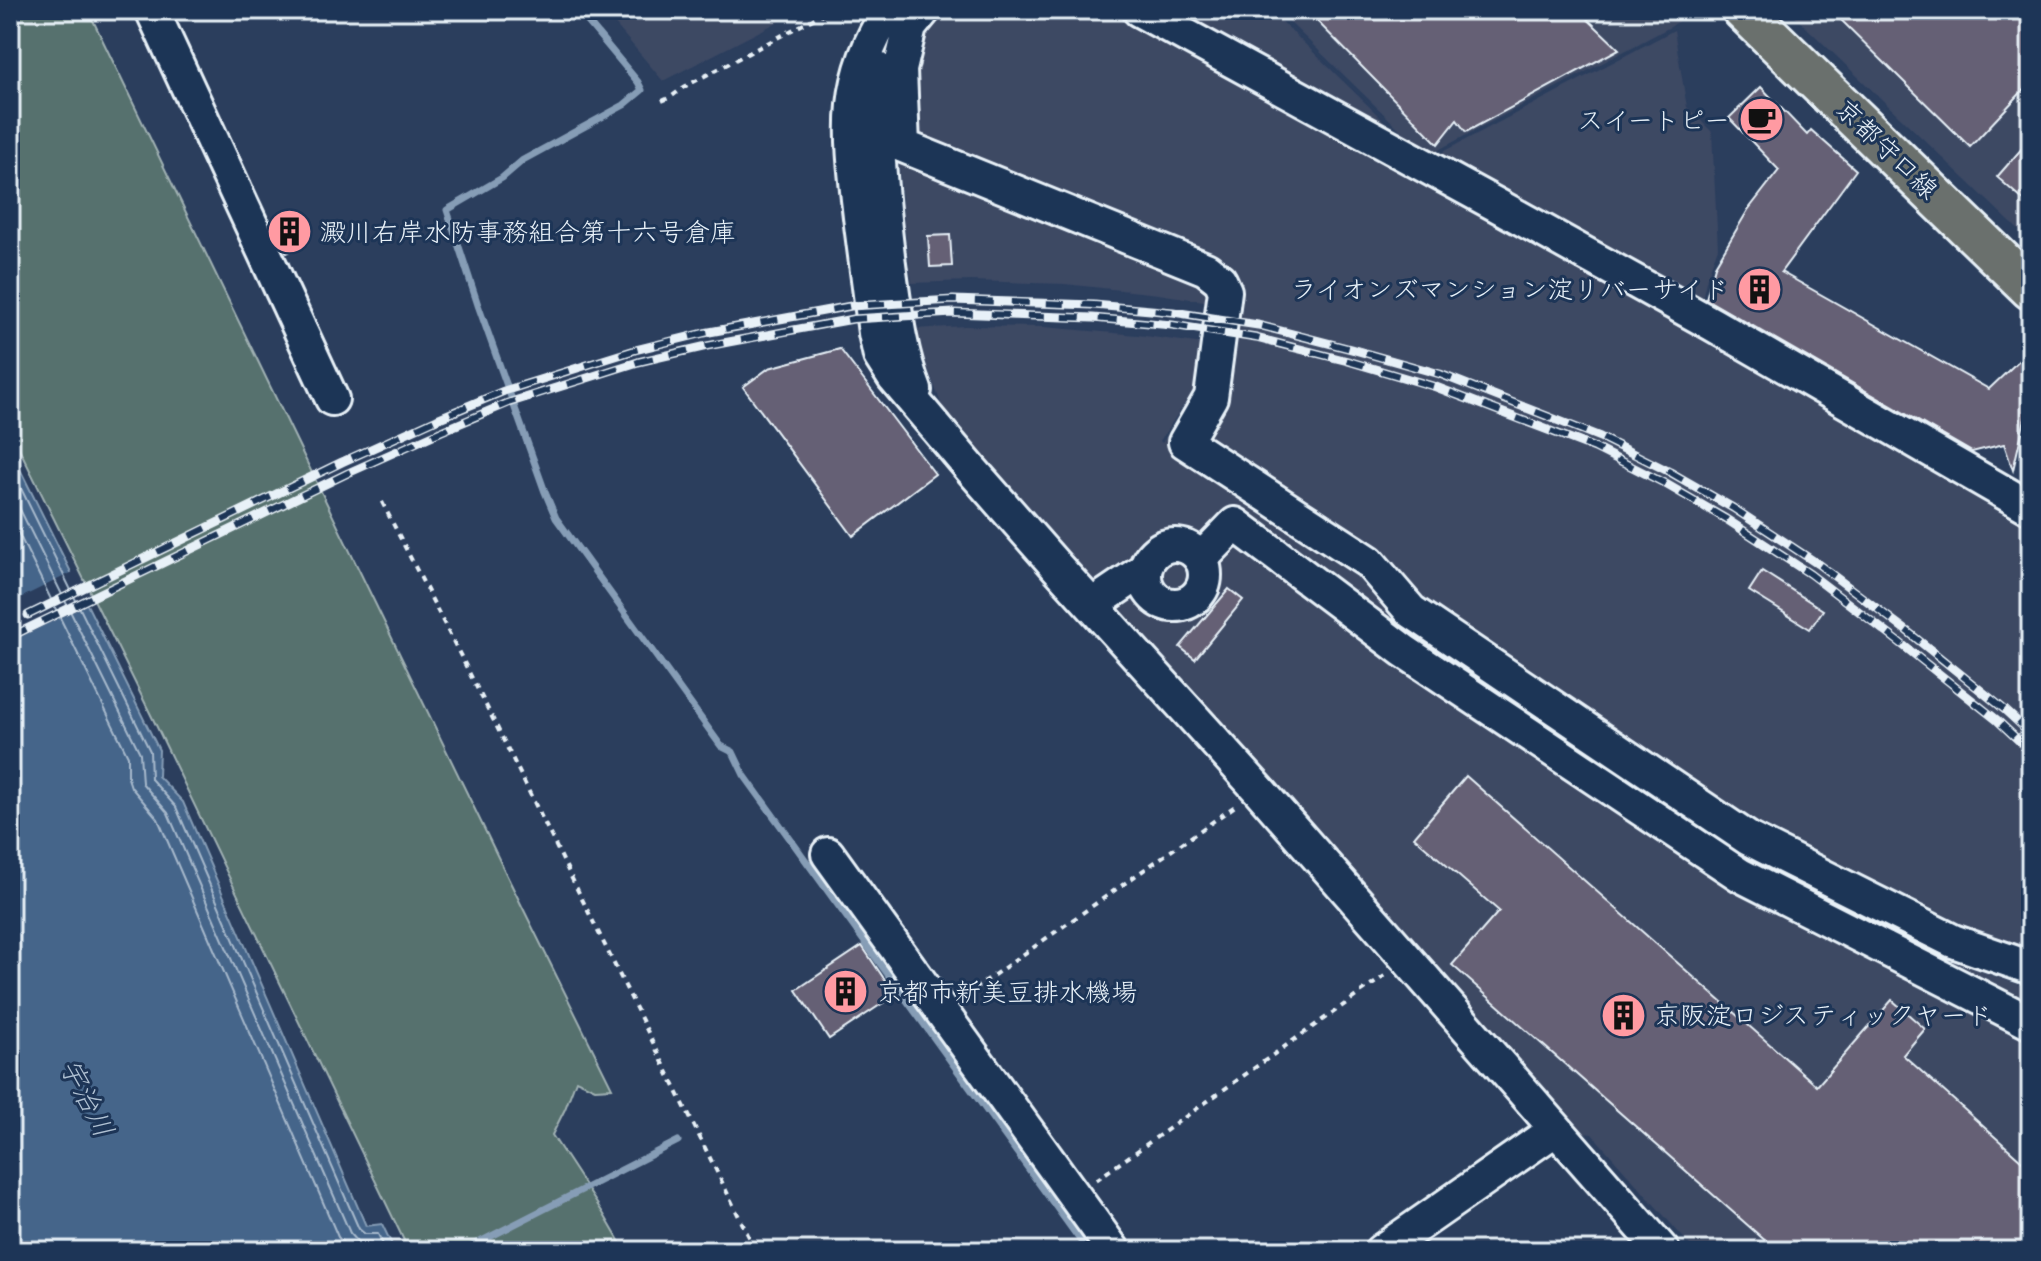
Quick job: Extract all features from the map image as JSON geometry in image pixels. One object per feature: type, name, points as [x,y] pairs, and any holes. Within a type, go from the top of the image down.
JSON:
[{"type":"main road","name":"京都守口線","points":[[1743,10],[2031,289]]},
{"type":"street","points":[[152,10],[332,399]]},
{"type":"street","points":[[924,10],[910,27],[900,70],[903,146],[1206,269],[1220,280],[1225,291],[1211,397],[1185,442],[1369,562],[1411,611],[1749,839],[1953,941],[2031,968]]},
{"type":"street","points":[[1139,10],[1712,324],[2031,508]]},
{"type":"street","points":[[884,17],[870,44],[857,81],[852,113],[852,146],[880,356],[925,415],[1663,1251]]},
{"type":"street","points":[[1201,559],[1235,524],[1404,651],[1740,875],[2031,1023]]},
{"type":"street","points":[[1169,545],[1187,547],[1201,559],[1206,578],[1198,596],[1190,602],[1171,606],[1161,603],[1148,589],[1145,569],[1153,553],[1161,548],[1169,545]]},
{"type":"street","points":[[1092,605],[1145,569]]},
{"type":"street","points":[[828,854],[1114,1251]]},
{"type":"street","points":[[1381,1251],[1556,1129]]},
{"type":"path","points":[[662,101],[830,10]]},
{"type":"path","points":[[382,502],[756,1251]]},
{"type":"path","points":[[942,1011],[1259,790]]},
{"type":"path","points":[[1073,1196],[1408,960]]},
{"type":"shaded area","points":[[603,10],[801,10],[663,81]]},
{"type":"shaded area","points":[[914,10],[1270,10],[1422,158],[1429,159],[1674,30],[1687,107],[1712,132],[1718,248],[1700,308],[2031,498],[2031,986],[1944,955],[1701,825],[1398,622],[1357,570],[1170,448],[1356,572],[1397,624],[1741,853],[1942,957],[2031,989],[2031,1251],[1695,1251],[1592,1134],[1576,1132],[948,422],[913,329],[1044,327],[1204,344],[1197,385],[1160,441],[1162,443],[1199,387],[1210,302],[1064,284],[912,283],[895,123]]},
{"type":"shaded area","points":[[1277,10],[1693,10],[1672,26],[1427,156]]},
{"type":"shaded area","points":[[1788,10],[2031,10],[2031,242]]},
{"type":"green space","points":[[10,10],[88,10],[612,1088],[595,1089],[576,1080],[552,1135],[625,1251],[409,1251],[10,430]]},
{"type":"water","name":"宇治川","points":[[10,449],[159,750],[158,776],[183,802],[366,1226],[382,1224],[395,1251],[10,1251]]},
{"type":"pier","points":[[75,571],[91,603],[10,642],[10,603]]},
{"type":"building","points":[[1306,10],[1578,10],[1619,49],[1466,132],[1457,120],[1438,144]]},
{"type":"building","points":[[1831,10],[2031,10],[2031,82],[1970,147]]},
{"type":"building","name":"ライオンズマンション淀リバーサイド","points":[[1761,87],[1807,135],[1811,130],[1856,170],[1781,272],[1989,389],[2031,349],[2031,406],[2027,410],[2013,470],[2004,444],[1972,452],[1706,299],[1715,266],[1748,210],[1779,170],[1729,118]]},
{"type":"building","points":[[2031,138],[2031,207],[1997,177]]},
{"type":"building","name":"澱川右岸水防事務組合第十六号倉庫","points":[[291,210],[307,243],[287,253],[271,220]]},
{"type":"building","points":[[950,235],[952,266],[930,267],[928,236]]},
{"type":"building","points":[[840,349],[935,474],[853,536],[743,387],[769,368]]},
{"type":"building","points":[[1762,571],[1823,610],[1810,629],[1749,591]]},
{"type":"building","points":[[1229,589],[1243,600],[1195,659],[1180,647]]},
{"type":"building","name":"京阪淀ロジスティックヤード","points":[[1466,776],[1817,1086],[1892,1000],[1925,1029],[1903,1055],[2031,1169],[2031,1251],[1777,1251],[1452,965],[1499,911],[1414,837]]},
{"type":"building","name":"京都市新美豆排水機場","points":[[862,946],[895,995],[829,1039],[796,990]]},
{"type":"waterway","points":[[578,10],[642,90],[624,105],[523,160],[502,178],[447,210],[545,492],[556,518],[721,746],[733,752],[744,775],[1088,1251]]},
{"type":"waterway","points":[[462,1251],[678,1141]]},
{"type":"railway","points":[[28,615],[437,419],[504,391],[635,350],[704,333],[851,306],[953,300],[1094,305],[1173,312],[1258,325],[1351,349],[1440,374],[1600,437],[1733,508],[1818,564],[1907,631],[2031,734]]},
{"type":"railway","points":[[10,637],[348,473],[442,431],[508,403],[638,362],[853,319],[953,313],[1093,318],[1172,325],[1256,338],[1348,361],[1436,387],[1595,448],[1726,519],[1810,574],[1997,720],[2031,752]]},
{"type":"place","name":"スイートピー","points":[[1761,120]]},
{"type":"place","name":"澱川右岸水防事務組合第十六号倉庫","points":[[289,232]]},
{"type":"place","name":"ライオンズマンション淀リバーサイド","points":[[1760,289]]},
{"type":"place","name":"京都市新美豆排水機場","points":[[846,992]]},
{"type":"place","name":"京阪淀ロジスティックヤード","points":[[1623,1015]]}]
